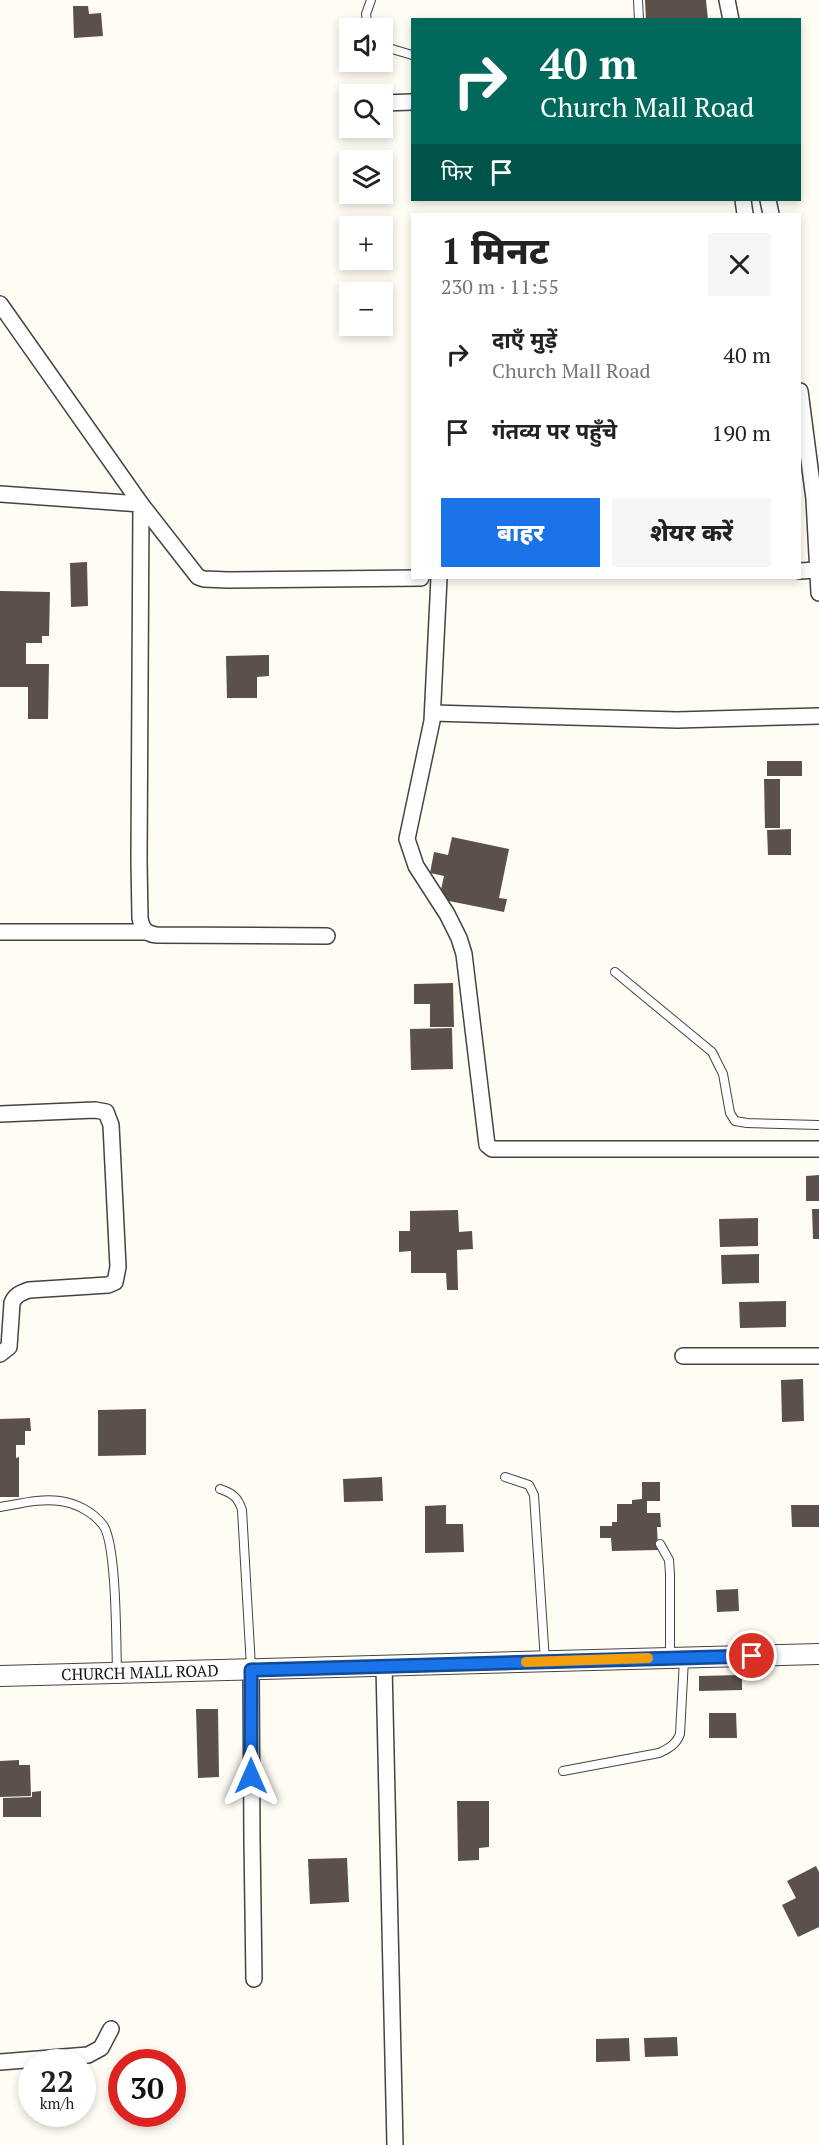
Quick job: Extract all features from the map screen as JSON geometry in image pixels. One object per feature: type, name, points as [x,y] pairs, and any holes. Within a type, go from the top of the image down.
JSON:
[{"type":"street","points":[[728,0],[731,18]]},
{"type":"street","points":[[393,103],[411,102]]},
{"type":"street","points":[[0,304],[141,504],[193,572],[204,579],[411,578]]},
{"type":"street","points":[[801,395],[813,441],[819,592]]},
{"type":"street","points":[[0,494],[141,504]]},
{"type":"street","points":[[141,504],[140,907],[142,927],[146,932]]},
{"type":"street","points":[[801,571],[817,570]]},
{"type":"street","points":[[439,579],[433,713],[407,839],[416,866],[447,914],[464,954],[472,1035],[489,1147],[819,1149]]},
{"type":"street","points":[[433,713],[677,720],[819,716]]},
{"type":"street","points":[[0,932],[327,936]]},
{"type":"street","points":[[0,1114],[95,1110],[106,1112],[111,1125],[118,1267],[115,1282],[108,1285],[29,1290],[13,1298],[9,1347],[0,1354]]},
{"type":"street","points":[[683,1356],[819,1356]]},
{"type":"street","name":"CHURCH MALL ROAD","points":[[0,1676],[117,1675],[819,1654]]},
{"type":"street","points":[[384,1666],[395,2145]]},
{"type":"street","points":[[251,1670],[254,1979]]},
{"type":"street","points":[[0,2062],[88,2055],[102,2049],[111,2029]]},
{"type":"lane","points":[[367,18],[371,0]]},
{"type":"lane","points":[[638,0],[639,18]]},
{"type":"lane","points":[[393,49],[411,55]]},
{"type":"lane","points":[[615,972],[712,1052],[723,1074],[730,1113],[735,1121],[819,1125]]},
{"type":"lane","points":[[505,1477],[529,1485],[534,1495],[545,1662]]},
{"type":"lane","points":[[220,1489],[234,1496],[239,1501],[242,1510],[251,1670]]},
{"type":"lane","points":[[0,1507],[42,1500],[59,1500],[84,1509],[104,1526],[111,1546],[117,1675]]},
{"type":"lane","points":[[563,1771],[659,1753],[671,1747],[680,1734],[677,1657],[669,1560],[660,1544]]},
{"type":"building","points":[[645,0],[706,0],[708,18],[646,18]]},
{"type":"building","points":[[73,6],[88,6],[89,14],[101,13],[103,36],[74,38]]},
{"type":"building","points":[[87,562],[88,606],[71,607],[70,563]]},
{"type":"building","points":[[0,591],[50,592],[49,636],[42,636],[42,643],[26,643],[26,664],[49,664],[48,719],[28,719],[28,687],[0,687]]},
{"type":"building","points":[[269,655],[269,676],[257,677],[257,698],[227,698],[226,656]]},
{"type":"building","points":[[767,761],[802,761],[802,776],[767,776]]},
{"type":"building","points":[[764,779],[780,779],[780,828],[765,828]]},
{"type":"building","points":[[791,829],[791,855],[768,855],[767,830]]},
{"type":"building","points":[[452,837],[509,849],[499,898],[507,899],[504,912],[439,899],[444,876],[430,873],[434,852],[448,855]]},
{"type":"building","points":[[453,983],[454,1027],[430,1027],[430,1004],[414,1004],[414,984]]},
{"type":"building","points":[[452,1028],[453,1069],[411,1070],[410,1029]]},
{"type":"building","points":[[819,1175],[819,1201],[806,1201],[806,1176]]},
{"type":"building","points":[[812,1209],[819,1209],[819,1239],[813,1239]]},
{"type":"building","points":[[458,1210],[459,1232],[472,1231],[473,1249],[457,1250],[458,1290],[447,1290],[446,1273],[411,1273],[411,1251],[399,1252],[399,1231],[410,1231],[410,1211]]},
{"type":"building","points":[[758,1218],[758,1246],[720,1247],[719,1219]]},
{"type":"building","points":[[759,1254],[759,1283],[722,1284],[721,1255]]},
{"type":"building","points":[[786,1301],[786,1327],[740,1328],[739,1302]]},
{"type":"building","points":[[803,1379],[804,1421],[782,1422],[781,1380]]},
{"type":"building","points":[[146,1409],[146,1455],[98,1456],[98,1410]]},
{"type":"building","points":[[30,1418],[31,1431],[25,1431],[25,1445],[16,1445],[16,1458],[19,1457],[19,1497],[0,1497],[0,1419]]},
{"type":"building","points":[[382,1477],[383,1501],[344,1502],[343,1479]]},
{"type":"building","points":[[642,1482],[660,1482],[660,1501],[647,1501],[647,1513],[660,1513],[661,1527],[657,1527],[658,1550],[612,1551],[611,1538],[600,1538],[600,1526],[612,1526],[612,1522],[617,1522],[617,1504],[632,1504],[632,1500],[642,1499]]},
{"type":"building","points":[[446,1505],[446,1524],[463,1524],[464,1552],[425,1553],[425,1506]]},
{"type":"building","points":[[791,1505],[819,1505],[819,1527],[792,1527]]},
{"type":"building","points":[[738,1589],[739,1611],[717,1612],[716,1590]]},
{"type":"building","points":[[742,1675],[742,1690],[699,1691],[699,1676]]},
{"type":"building","points":[[196,1709],[218,1709],[219,1777],[198,1778]]},
{"type":"building","points":[[709,1713],[736,1713],[737,1738],[709,1738]]},
{"type":"building","points":[[19,1760],[19,1765],[30,1765],[31,1796],[0,1797],[0,1761]]},
{"type":"building","points":[[41,1791],[41,1817],[3,1817],[3,1798],[32,1797],[32,1792]]},
{"type":"building","points":[[457,1801],[489,1801],[489,1847],[479,1848],[479,1860],[458,1861]]},
{"type":"building","points":[[347,1858],[349,1902],[310,1904],[308,1859]]},
{"type":"building","points":[[816,1866],[819,1872],[819,1927],[798,1937],[782,1905],[796,1898],[787,1881]]},
{"type":"building","points":[[677,2037],[678,2056],[645,2057],[644,2038]]},
{"type":"building","points":[[629,2038],[630,2061],[596,2062],[596,2039]]},
{"type":"slow traffic","points":[[526,1662],[648,1658]]},
{"type":"route","points":[[251,1776],[251,1670],[752,1656]]}]
